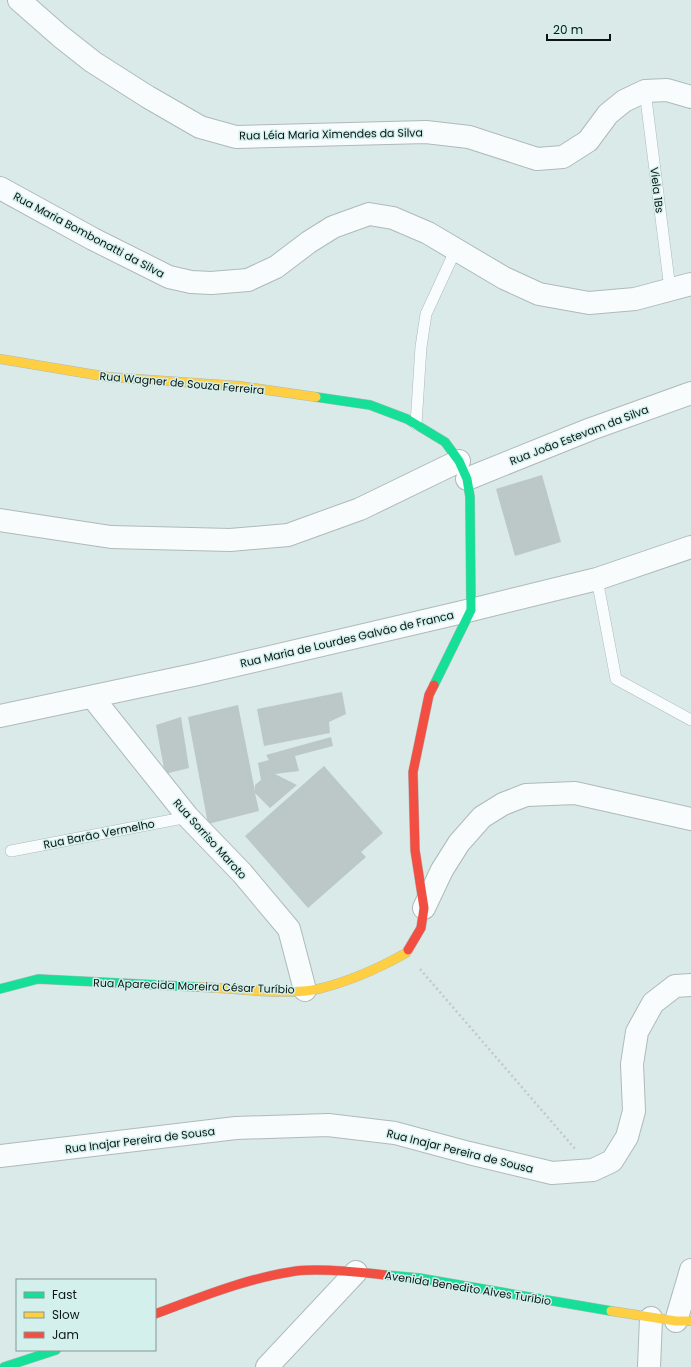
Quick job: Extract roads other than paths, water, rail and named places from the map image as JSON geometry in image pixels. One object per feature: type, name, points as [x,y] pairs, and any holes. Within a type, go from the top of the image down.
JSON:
[{"type":"street","name":"Rua Léia Maria Ximendes da Silva","points":[[19,0],[60,36],[93,62],[148,97],[200,127],[236,137],[426,132],[469,137],[537,159],[563,157],[588,141],[608,114],[624,101],[645,91]]},
{"type":"street","points":[[645,91],[667,90],[691,97]]},
{"type":"street","name":"Rua Maria Bombonatti da Silva","points":[[0,188],[93,239],[169,277],[191,282],[211,283],[248,280],[276,267],[309,242],[333,228],[369,214],[393,218],[428,233],[504,278],[539,294],[589,303],[636,299],[691,284]]},
{"type":"street","name":"Rua Wagner de Souza Ferreira","points":[[0,359],[34,366],[108,377],[239,386],[370,405],[407,419],[445,442],[463,470],[470,497],[471,610]]},
{"type":"street","name":"Rua João Estevam da Silva","points":[[0,520],[110,537],[230,540],[288,535],[463,470],[591,429],[691,393]]},
{"type":"street","name":"Rua Maria de Lourdes Galvão de Franca","points":[[0,716],[93,698],[471,610],[597,579],[691,547]]},
{"type":"street","name":"Rua Aparecida Moreira César Turíbio","points":[[0,988],[38,979],[277,991],[318,989],[352,979],[381,967],[406,953],[421,928],[424,908],[415,850],[413,772],[429,695],[471,610]]},
{"type":"street","name":"Rua Sorriso Maroto","points":[[93,698],[188,817],[242,873],[289,929],[305,990]]},
{"type":"street","points":[[424,908],[442,870],[459,843],[482,817],[503,804],[526,795],[575,793],[691,819]]},
{"type":"street","name":"Rua Inajar Pereira de Sousa","points":[[0,1156],[236,1128],[328,1125],[395,1132],[469,1153],[552,1173],[594,1170],[612,1161],[627,1137],[634,1111],[632,1064],[637,1032],[653,1003],[675,986],[691,985]]},
{"type":"street","points":[[684,1321],[691,1270]]},
{"type":"street","name":"Avenida Benedito Alves Turíbio","points":[[156,1314],[245,1281],[298,1271],[356,1272],[418,1278],[651,1318],[684,1321]]},
{"type":"street","points":[[267,1367],[356,1272]]},
{"type":"street","points":[[649,1367],[651,1318]]},
{"type":"street","points":[[4,1367],[53,1351]]},
{"type":"lane","name":"Viela 1Bs","points":[[645,91],[670,289]]},
{"type":"lane","points":[[416,424],[421,347],[426,314],[456,249]]},
{"type":"lane","points":[[597,579],[616,679],[691,720]]},
{"type":"lane","name":"Rua Barão Vermelho","points":[[11,851],[188,817]]}]
